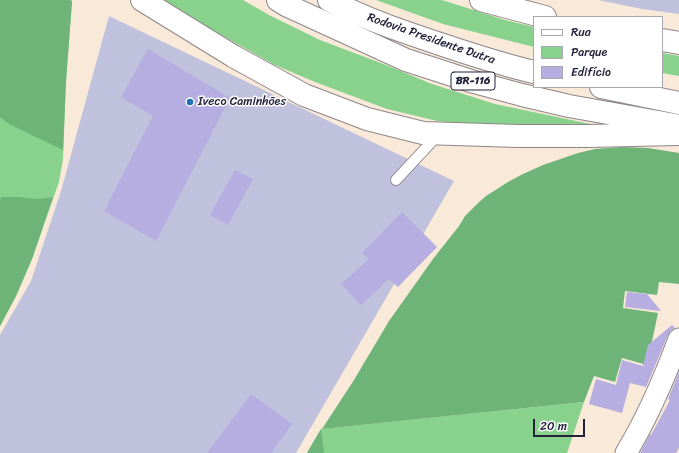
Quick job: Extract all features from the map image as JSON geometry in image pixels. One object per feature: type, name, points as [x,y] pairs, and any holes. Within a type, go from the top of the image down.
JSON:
[{"type":"highway","points":[[142,0],[233,56],[304,95],[367,119],[423,133],[580,136],[679,134]]},
{"type":"highway","name":"Rodovia Presidente Dutra","points":[[278,0],[406,60],[474,82],[562,104],[679,125]]},
{"type":"highway","name":"Rodovia Presidente Dutra","points":[[329,0],[348,10],[404,32],[469,54],[533,72]]},
{"type":"highway","points":[[481,0],[542,16]]},
{"type":"highway","points":[[663,40],[679,43]]},
{"type":"highway","points":[[606,88],[679,103]]},
{"type":"street","points":[[626,453],[642,425],[663,381],[679,339]]},
{"type":"lane","points":[[396,180],[440,133]]},
{"type":"shaded area","points":[[598,0],[679,0],[679,14],[642,9]]},
{"type":"shaded area","points":[[109,16],[454,181],[296,453],[0,453],[0,335],[31,281],[61,191]]},
{"type":"green space","points":[[0,0],[72,0],[66,81],[63,159],[59,182],[32,259],[16,296],[0,326]]},
{"type":"green space","points":[[0,0],[69,0],[72,2],[63,150],[9,124],[0,117]]},
{"type":"green space","points":[[161,0],[243,0],[269,15],[320,40],[432,84],[495,104],[600,126],[457,123],[437,121],[387,109],[275,65]]},
{"type":"green space","points":[[376,0],[442,0],[505,20],[533,27],[533,47],[443,24]]},
{"type":"green space","points":[[663,53],[679,56],[679,76],[663,73]]},
{"type":"green space","points":[[621,147],[648,148],[679,153],[679,284],[659,282],[657,295],[625,291],[623,308],[658,313],[647,365],[622,358],[615,382],[594,376],[584,402],[322,429],[354,380],[389,321],[465,216],[476,205],[486,196],[508,182],[543,165],[595,149]]},
{"type":"green space","points":[[2,197],[38,199],[53,197],[32,259],[16,296],[0,326],[0,199]]},
{"type":"green space","points":[[584,402],[567,453],[307,453],[321,429]]},
{"type":"green space","points":[[321,429],[324,453],[307,453]]},
{"type":"building","points":[[148,49],[230,98],[156,241],[104,211],[153,116],[121,97]]},
{"type":"building","points":[[235,170],[253,179],[228,225],[210,215]]},
{"type":"building","points":[[402,212],[437,247],[398,287],[389,279],[361,305],[341,284],[369,259],[362,253]]},
{"type":"building","points":[[627,292],[647,294],[661,311],[625,307]]},
{"type":"building","points":[[672,325],[675,328],[671,330],[668,335],[646,387],[630,383],[622,413],[589,404],[596,379],[616,385],[622,360],[643,366],[648,345]]},
{"type":"building","points":[[679,372],[679,448],[676,453],[640,453],[670,400],[668,399]]},
{"type":"building","points":[[251,394],[292,424],[271,453],[207,453]]},
{"type":"place","name":"Iveco Caminhões","points":[[190,102]]}]
